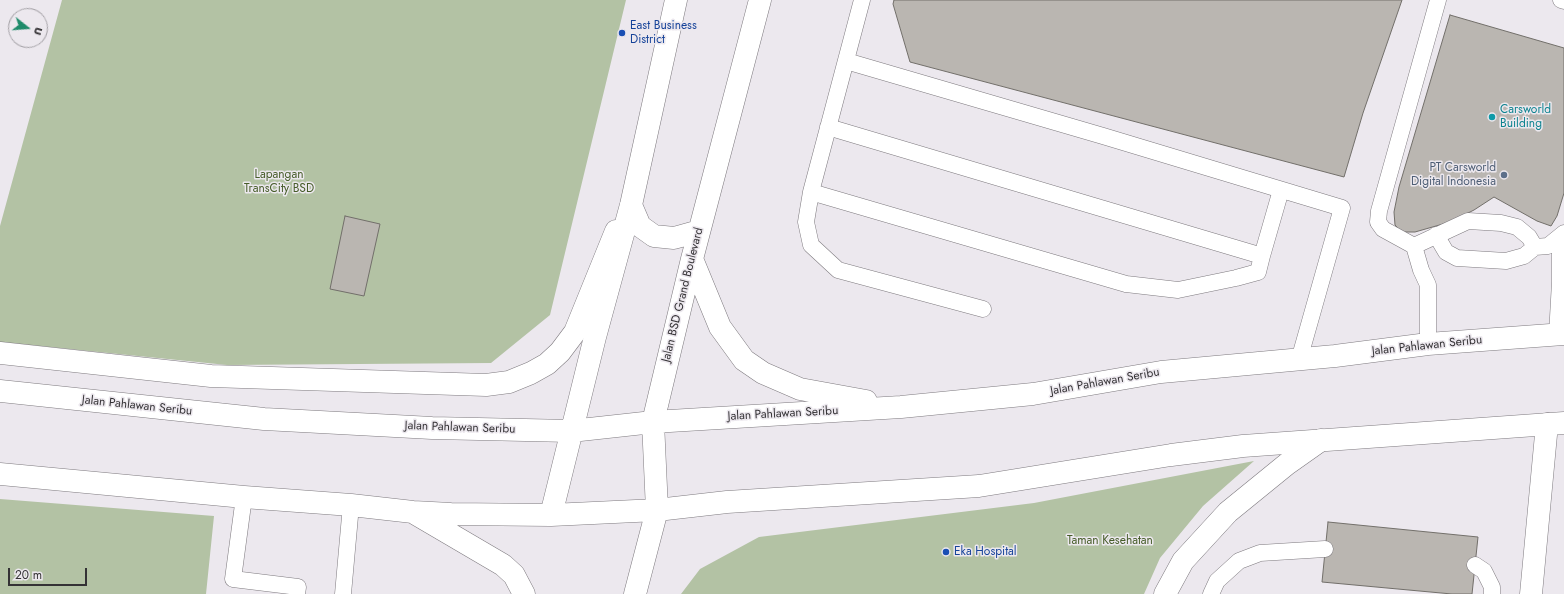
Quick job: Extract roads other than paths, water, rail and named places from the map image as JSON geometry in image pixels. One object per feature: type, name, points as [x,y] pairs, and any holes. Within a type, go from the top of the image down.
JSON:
[{"type":"main road","points":[[551,515],[595,337],[631,205],[676,0]]},
{"type":"main road","name":"Jalan BSD Grand Boulevard","points":[[636,594],[657,510],[653,422],[699,230],[760,0]]},
{"type":"main road","points":[[0,353],[212,376],[486,385],[509,382],[531,373],[547,364],[560,352],[575,332],[636,182]]},
{"type":"main road","points":[[631,205],[640,226],[654,236],[674,238],[699,230]]},
{"type":"main road","points":[[692,259],[720,328],[744,360],[763,373],[800,389],[900,407]]},
{"type":"main road","name":"Jalan Pahlawan Seribu","points":[[0,391],[264,418],[432,428],[571,431],[653,422],[900,407],[1033,394],[1161,372],[1299,360],[1428,344],[1561,335]]},
{"type":"main road","points":[[0,474],[244,497],[351,505],[413,512],[551,515],[657,510],[727,502],[978,486],[1178,454],[1243,446],[1556,424],[1531,594]]},
{"type":"main road","points":[[1165,594],[1183,561],[1228,512],[1287,464],[1321,440]]},
{"type":"main road","points":[[413,512],[503,565],[514,575],[524,594]]},
{"type":"lane","points":[[862,0],[811,192],[806,222],[811,245],[838,270],[982,309]]},
{"type":"lane","points":[[1428,344],[1428,285],[1421,270],[1414,246],[1383,229],[1378,222],[1379,211],[1438,0]]},
{"type":"lane","points":[[846,61],[1342,208],[1299,360]]},
{"type":"lane","points":[[828,127],[1262,256]]},
{"type":"lane","points":[[811,192],[1126,284],[1178,290],[1258,272],[1281,190]]},
{"type":"lane","points":[[1414,246],[1468,220],[1501,223],[1516,227],[1529,237],[1535,247]]},
{"type":"lane","points":[[1436,235],[1446,252],[1457,258],[1506,261],[1524,256],[1535,247],[1548,246],[1562,235]]},
{"type":"lane","points":[[1561,335],[1560,282],[1562,235]]},
{"type":"lane","points":[[244,497],[234,580],[298,586],[298,594]]},
{"type":"lane","points":[[343,594],[351,505]]},
{"type":"lane","points":[[1211,594],[1217,581],[1239,561],[1260,553],[1325,549]]},
{"type":"lane","points":[[1475,565],[1484,571],[1492,587],[1492,594]]},
{"type":"place","name":"East Business District","points":[[622,33]]},
{"type":"place","name":"Carsworld Building","points":[[1492,117]]},
{"type":"place","name":"PT Carsworld Digital Indonesia","points":[[1504,175]]},
{"type":"place","name":"Eka Hospital","points":[[946,552]]},
{"type":"park label","name":"Lapangan TransCity BSD","points":[[279,182]]},
{"type":"park label","name":"Taman Kesehatan","points":[[1110,541]]}]
